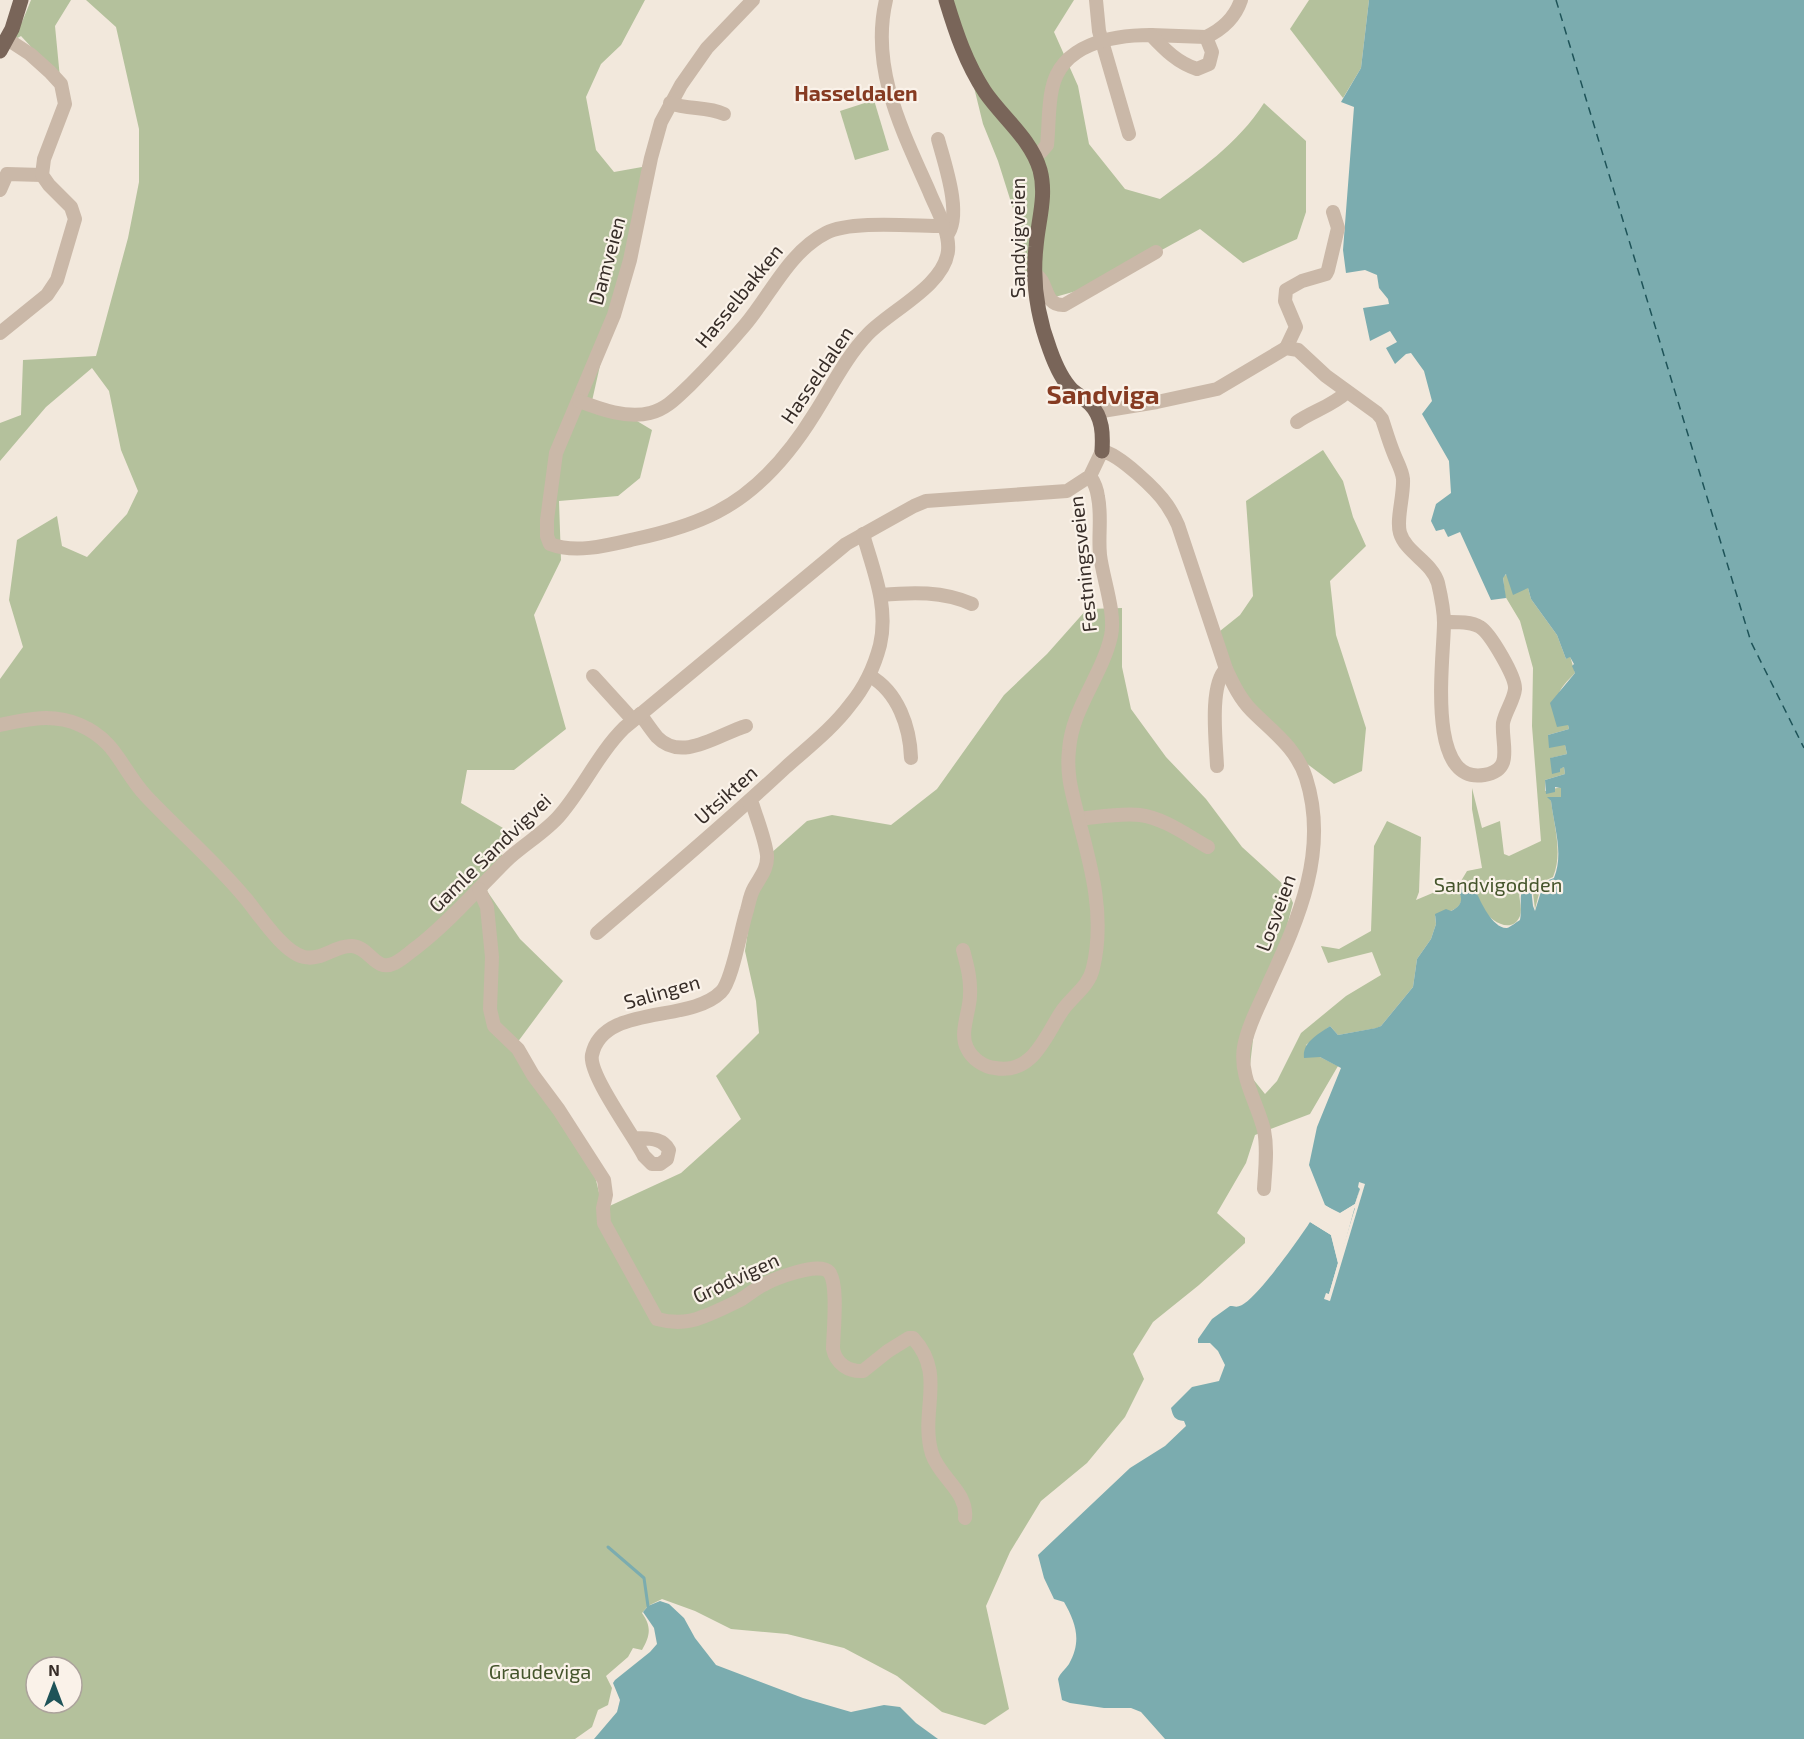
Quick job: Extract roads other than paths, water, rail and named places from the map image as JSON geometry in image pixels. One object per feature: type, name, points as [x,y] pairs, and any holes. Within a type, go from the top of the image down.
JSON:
[{"type":"main road","points":[[3,45],[21,0]]},
{"type":"main road","name":"Sandvigveien","points":[[946,0],[971,68],[987,94],[1034,155],[1040,169],[1043,193],[1035,274],[1038,308],[1056,365],[1071,389],[1090,404],[1096,412]]},
{"type":"main road","points":[[1096,412],[1102,429],[1102,451]]},
{"type":"street","name":"Damveien","points":[[560,548],[550,544],[547,536],[549,499],[556,453],[614,315],[630,260],[651,158],[661,122],[681,85],[707,48],[753,0]]},
{"type":"street","name":"Hasseldalen","points":[[560,548],[616,543],[680,527],[717,512],[752,489],[786,455],[852,353],[869,333],[930,284],[944,267],[948,250],[945,230],[886,84],[880,40],[886,0]]},
{"type":"street","points":[[1096,0],[1097,18],[1129,134]]},
{"type":"street","points":[[1034,155],[1041,152],[1047,145],[1052,88],[1059,69],[1073,54],[1091,44],[1129,35],[1206,37],[1220,30],[1232,18],[1241,0]]},
{"type":"street","points":[[1151,35],[1184,65],[1197,69],[1209,64],[1212,52],[1206,37]]},
{"type":"street","points":[[0,333],[47,295],[52,288],[57,280],[75,219],[71,207],[49,185],[42,174],[44,159],[65,104],[61,84],[30,54],[3,45]]},
{"type":"street","points":[[670,103],[683,108],[714,109],[724,114]]},
{"type":"street","points":[[938,139],[948,174],[953,207],[951,230],[945,230]]},
{"type":"street","points":[[0,190],[7,174],[42,174]]},
{"type":"street","points":[[1096,412],[1217,389],[1286,348],[1296,327],[1285,301],[1286,290],[1302,281],[1326,274],[1338,228],[1333,212]]},
{"type":"street","name":"Hasselbakken","points":[[579,401],[634,415],[651,413],[670,404],[745,324],[793,260],[808,244],[828,232],[851,226],[945,230]]},
{"type":"street","points":[[1035,274],[1040,277],[1049,299],[1058,305],[1064,304],[1156,252]]},
{"type":"street","points":[[1286,348],[1298,350],[1382,419],[1403,475],[1404,494],[1399,519],[1400,533],[1405,543],[1428,566],[1437,580],[1444,622],[1441,708],[1447,744],[1456,765],[1463,773],[1469,776],[1496,772],[1503,765],[1505,751],[1503,723],[1515,690],[1512,677],[1495,646],[1480,626],[1462,622],[1444,622]]},
{"type":"street","points":[[1297,422],[1337,401],[1347,392]]},
{"type":"street","points":[[1090,476],[1102,451]]},
{"type":"street","name":"Losveien","points":[[1102,451],[1120,460],[1156,491],[1167,505],[1178,525],[1226,669],[1235,689],[1251,710],[1273,729],[1300,762],[1312,800],[1316,834],[1311,876],[1293,930],[1250,1028],[1244,1047],[1242,1069],[1261,1119],[1265,1140],[1264,1190]]},
{"type":"street","name":"Gamle Sandvigvei","points":[[0,725],[27,718],[47,717],[79,724],[103,738],[145,795],[207,855],[293,952],[304,957],[315,958],[343,947],[353,946],[363,950],[374,961],[382,965],[395,963],[445,923],[506,861],[558,818],[602,753],[637,717],[846,544],[926,501],[1067,491],[1090,476]]},
{"type":"street","name":"Festningsveien","points":[[963,950],[969,972],[971,997],[965,1029],[965,1046],[986,1067],[1004,1070],[1018,1066],[1041,1049],[1062,1011],[1086,985],[1093,969],[1098,916],[1095,886],[1068,782],[1073,721],[1106,654],[1112,633],[1100,554],[1098,497],[1096,486],[1090,476]]},
{"type":"street","name":"Utsikten","points":[[597,933],[749,802],[835,723],[870,676],[881,642],[881,595],[863,534]]},
{"type":"street","points":[[881,595],[942,594],[972,604]]},
{"type":"street","points":[[1217,766],[1218,682],[1226,669]]},
{"type":"street","points":[[593,676],[659,739],[676,748],[708,742],[746,726]]},
{"type":"street","points":[[870,676],[890,692],[907,729],[911,758]]},
{"type":"street","name":"Salingen","points":[[635,1138],[595,1074],[591,1057],[599,1037],[614,1026],[687,1008],[706,1002],[722,992],[731,976],[737,944],[753,890],[765,872],[767,855],[753,806],[749,802]]},
{"type":"street","points":[[1079,819],[1141,815],[1157,819],[1208,847]]},
{"type":"street","name":"Grødvigen","points":[[479,889],[487,907],[492,964],[490,1009],[494,1026],[518,1049],[604,1180],[606,1185],[604,1223],[657,1319],[678,1322],[700,1318],[738,1301],[763,1285],[798,1271],[816,1269],[829,1272],[834,1288],[833,1349],[840,1363],[847,1368],[863,1371],[909,1338],[913,1338],[927,1358],[932,1376],[928,1426],[933,1456],[938,1467],[964,1503],[965,1518]]},
{"type":"water","points":[[1369,0],[1804,0],[1804,1739],[1165,1739],[1141,1712],[1131,1708],[1104,1708],[1062,1700],[1058,1679],[1073,1656],[1076,1632],[1072,1617],[1064,1602],[1054,1599],[1044,1578],[1038,1555],[1130,1468],[1165,1446],[1186,1426],[1184,1421],[1175,1417],[1171,1408],[1192,1387],[1219,1381],[1225,1365],[1218,1351],[1210,1343],[1198,1343],[1198,1339],[1212,1319],[1230,1306],[1242,1305],[1258,1291],[1310,1222],[1331,1235],[1338,1263],[1329,1294],[1326,1294],[1329,1301],[1360,1188],[1355,1204],[1339,1214],[1325,1205],[1309,1165],[1317,1127],[1341,1068],[1320,1057],[1304,1058],[1308,1043],[1330,1026],[1338,1035],[1381,1026],[1413,987],[1417,959],[1431,939],[1436,924],[1435,914],[1446,909],[1451,911],[1460,903],[1461,897],[1456,886],[1468,893],[1476,891],[1492,919],[1507,928],[1520,920],[1521,892],[1526,883],[1530,879],[1535,911],[1544,882],[1554,878],[1557,869],[1557,840],[1551,801],[1547,797],[1561,797],[1561,788],[1555,787],[1555,792],[1546,794],[1545,780],[1565,774],[1564,767],[1560,769],[1560,772],[1552,774],[1550,758],[1567,754],[1565,745],[1549,748],[1548,735],[1569,729],[1568,725],[1557,727],[1550,703],[1575,673],[1572,666],[1574,664],[1570,657],[1566,659],[1557,635],[1531,599],[1528,588],[1513,595],[1506,574],[1503,578],[1506,598],[1491,600],[1460,532],[1448,537],[1444,529],[1436,531],[1431,521],[1436,504],[1451,493],[1449,461],[1422,414],[1432,401],[1424,371],[1411,353],[1406,354],[1395,364],[1386,348],[1397,342],[1390,331],[1370,341],[1363,308],[1389,304],[1388,299],[1379,288],[1377,275],[1365,270],[1346,273],[1343,250],[1354,107],[1341,102],[1361,68]]},
{"type":"water","points":[[660,1601],[669,1604],[684,1618],[695,1638],[716,1665],[803,1698],[851,1712],[884,1705],[900,1707],[916,1723],[938,1739],[594,1739],[617,1712],[620,1700],[613,1683],[657,1644],[654,1628],[643,1612],[648,1606]]},
{"type":"waterway","points":[[608,1547],[644,1578],[648,1606]]},
{"type":"district","name":"Hasseldalen","points":[[856,94]]},
{"type":"district","name":"Sandviga","points":[[1103,395]]},
{"type":"park label","name":"Sandvigodden","points":[[1498,885]]},
{"type":"park label","name":"Graudeviga","points":[[540,1672]]}]
